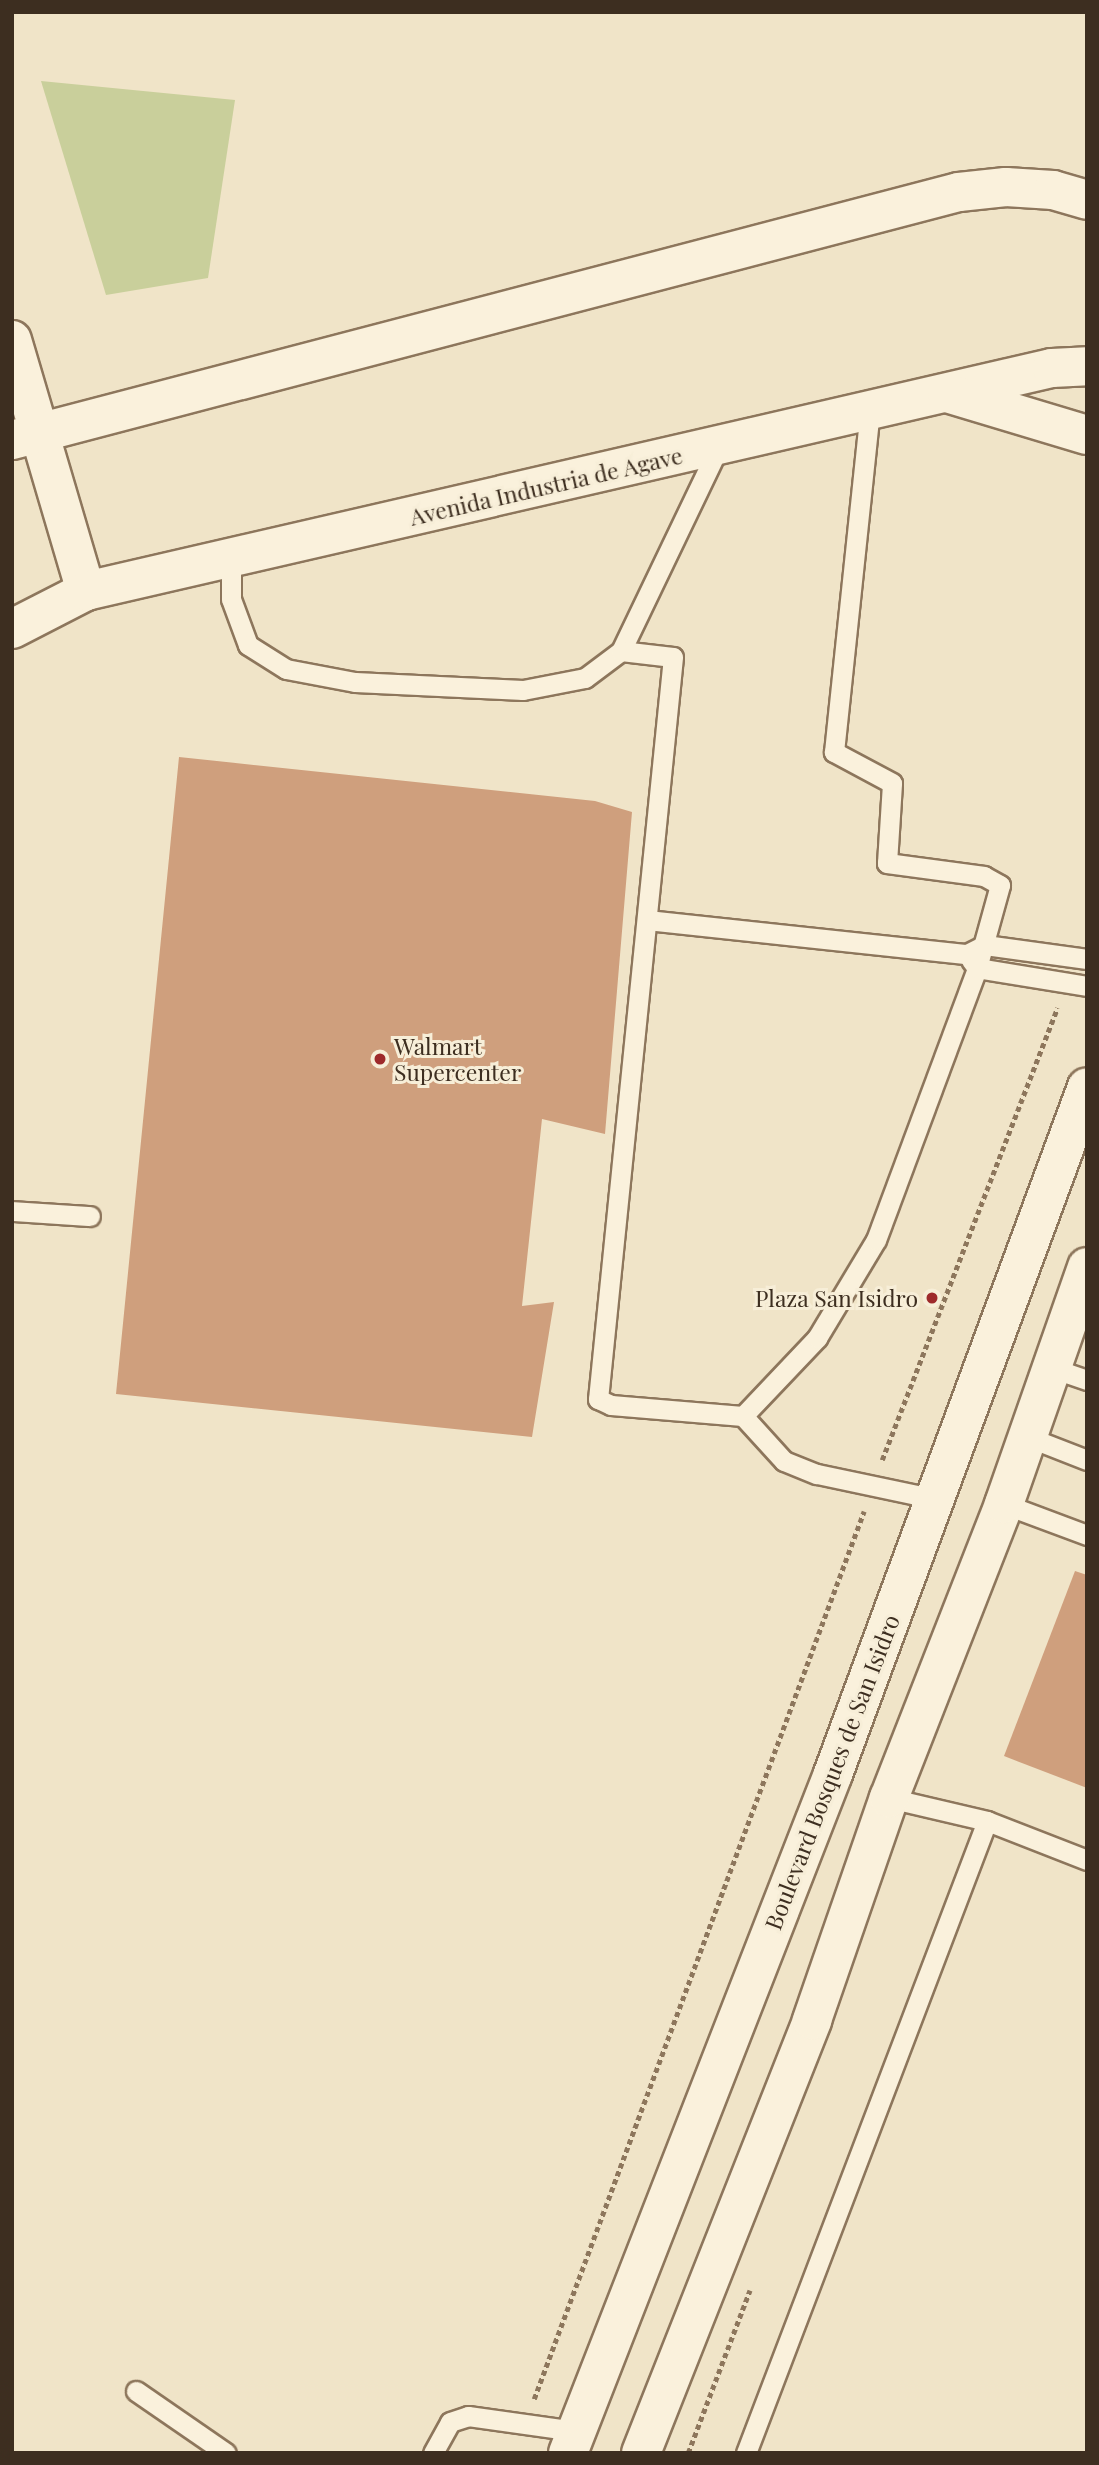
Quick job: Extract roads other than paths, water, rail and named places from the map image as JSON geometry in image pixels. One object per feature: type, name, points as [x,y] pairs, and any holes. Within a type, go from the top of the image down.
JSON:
[{"type":"main road","points":[[26,434],[959,192],[1018,188],[1053,190],[1087,200]]},
{"type":"main road","points":[[12,340],[26,434],[86,591]]},
{"type":"main road","name":"Avenida Industria de Agave","points":[[12,629],[86,591],[1052,368],[1087,366]]},
{"type":"main road","points":[[947,393],[1087,435]]},
{"type":"main road","name":"Boulevard Bosques de San Isidro","points":[[571,2442],[832,1774],[1087,1087]]},
{"type":"main road","points":[[641,2453],[812,2020],[888,1798],[1028,1437],[1069,1374],[1087,1267]]},
{"type":"main road","points":[[832,1774],[888,1798]]},
{"type":"lane","points":[[743,1416],[817,1338],[876,1240],[972,961],[985,945],[1000,885],[984,876],[887,863],[892,783],[834,752],[870,411]]},
{"type":"lane","points":[[231,557],[231,599],[248,645],[286,669],[355,682],[523,690],[584,678],[621,651],[719,446]]},
{"type":"lane","points":[[621,651],[673,657],[598,1399],[611,1405],[743,1416],[784,1461],[817,1474],[936,1499]]},
{"type":"lane","points":[[647,920],[972,961],[1077,984]]},
{"type":"lane","points":[[985,945],[1087,959]]},
{"type":"lane","points":[[12,1211],[90,1216]]},
{"type":"lane","points":[[1028,1437],[1087,1460]]},
{"type":"lane","points":[[1004,1504],[1087,1535]]},
{"type":"lane","points":[[888,1798],[987,1821],[1087,1860]]},
{"type":"lane","points":[[746,2453],[987,1821]]},
{"type":"lane","points":[[136,2391],[226,2453]]},
{"type":"lane","points":[[433,2453],[450,2423],[468,2416],[525,2422],[571,2442]]},
{"type":"place","name":"Walmart Supercenter","points":[[380,1059]]},
{"type":"place","name":"Plaza San Isidro","points":[[932,1298]]}]
